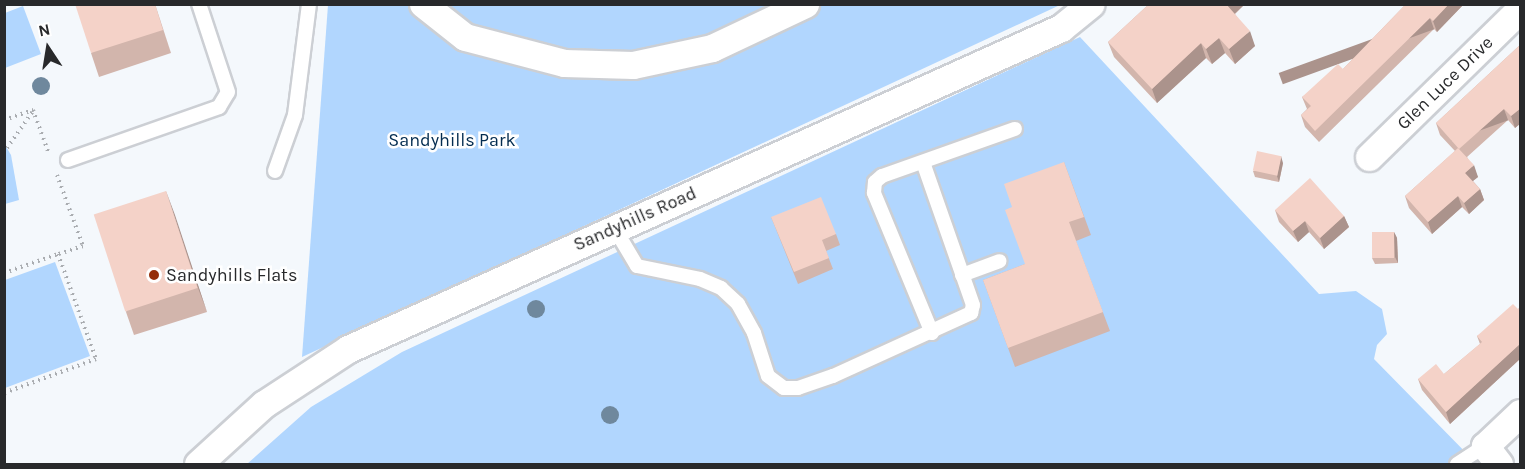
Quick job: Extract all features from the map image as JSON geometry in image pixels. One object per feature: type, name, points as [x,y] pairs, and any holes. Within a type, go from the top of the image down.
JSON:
[{"type":"street","points":[[423,4],[465,37],[564,63],[633,65],[712,48],[805,4]]},
{"type":"street","name":"Sandyhills Road","points":[[198,465],[264,404],[348,349],[1061,28],[1092,4]]},
{"type":"street","name":"Glen Luce Drive","points":[[1369,157],[1521,9]]},
{"type":"street","points":[[1492,455],[1521,413]]},
{"type":"lane","points":[[68,160],[219,107],[228,92],[199,4]]},
{"type":"lane","points":[[275,171],[295,115],[309,4]]},
{"type":"lane","points":[[932,333],[874,193],[875,182],[882,176],[1015,129]]},
{"type":"lane","points":[[615,228],[637,266],[700,279],[721,288],[738,304],[754,333],[768,376],[784,388],[813,384],[932,333],[971,313],[973,305],[923,162]]},
{"type":"lane","points":[[962,275],[1000,261]]},
{"type":"lane","points":[[1457,465],[1492,455]]},
{"type":"path","points":[[4,120],[33,110]]},
{"type":"path","points":[[7,148],[33,110]]},
{"type":"path","points":[[4,273],[83,246],[33,110]]},
{"type":"path","points":[[4,393],[96,359],[58,254]]},
{"type":"green space","name":"Sandyhills Park","points":[[328,5],[1060,5],[302,357]]},
{"type":"green space","points":[[23,6],[41,54],[5,68],[5,13]]},
{"type":"green space","points":[[1080,37],[1319,294],[1356,291],[1382,309],[1387,334],[1377,345],[1374,359],[1477,464],[247,464],[311,407],[402,352]]},
{"type":"green space","points":[[5,145],[11,155],[19,200],[5,204]]},
{"type":"green space","points":[[55,262],[90,356],[5,388],[5,280]]},
{"type":"building","points":[[75,4],[155,4],[163,30],[91,53]]},
{"type":"building","points":[[1149,4],[1226,4],[1250,31],[1229,49],[1219,38],[1206,49],[1201,43],[1152,89],[1108,42]]},
{"type":"building","points":[[1406,4],[1449,4],[1433,21],[1430,18],[1315,131],[1301,115],[1311,106],[1302,97],[1338,64],[1343,69]]},
{"type":"building","points":[[1521,44],[1521,108],[1511,116],[1504,109],[1459,149],[1436,123]]},
{"type":"building","points":[[1458,148],[1474,165],[1465,173],[1480,189],[1464,203],[1458,196],[1428,222],[1405,196]]},
{"type":"building","points":[[1257,151],[1281,156],[1277,176],[1253,171]]},
{"type":"building","points":[[1064,162],[1084,217],[1069,222],[1103,312],[1008,348],[983,280],[1025,264],[1005,210],[1012,207],[1004,184]]},
{"type":"building","points":[[1310,178],[1344,216],[1320,238],[1305,221],[1293,231],[1275,210]]},
{"type":"building","name":"Sandyhills Flats","points":[[166,191],[198,288],[125,311],[94,214]]},
{"type":"building","points":[[821,197],[836,234],[822,240],[829,258],[794,272],[771,217]]},
{"type":"building","points":[[1372,232],[1394,232],[1394,258],[1372,258]]},
{"type":"building","points":[[1513,304],[1518,309],[1521,307],[1521,343],[1446,412],[1418,379],[1436,364],[1444,374],[1482,342],[1477,336]]},
{"type":"place","name":"Sandyhills Flats","points":[[154,275]]}]
